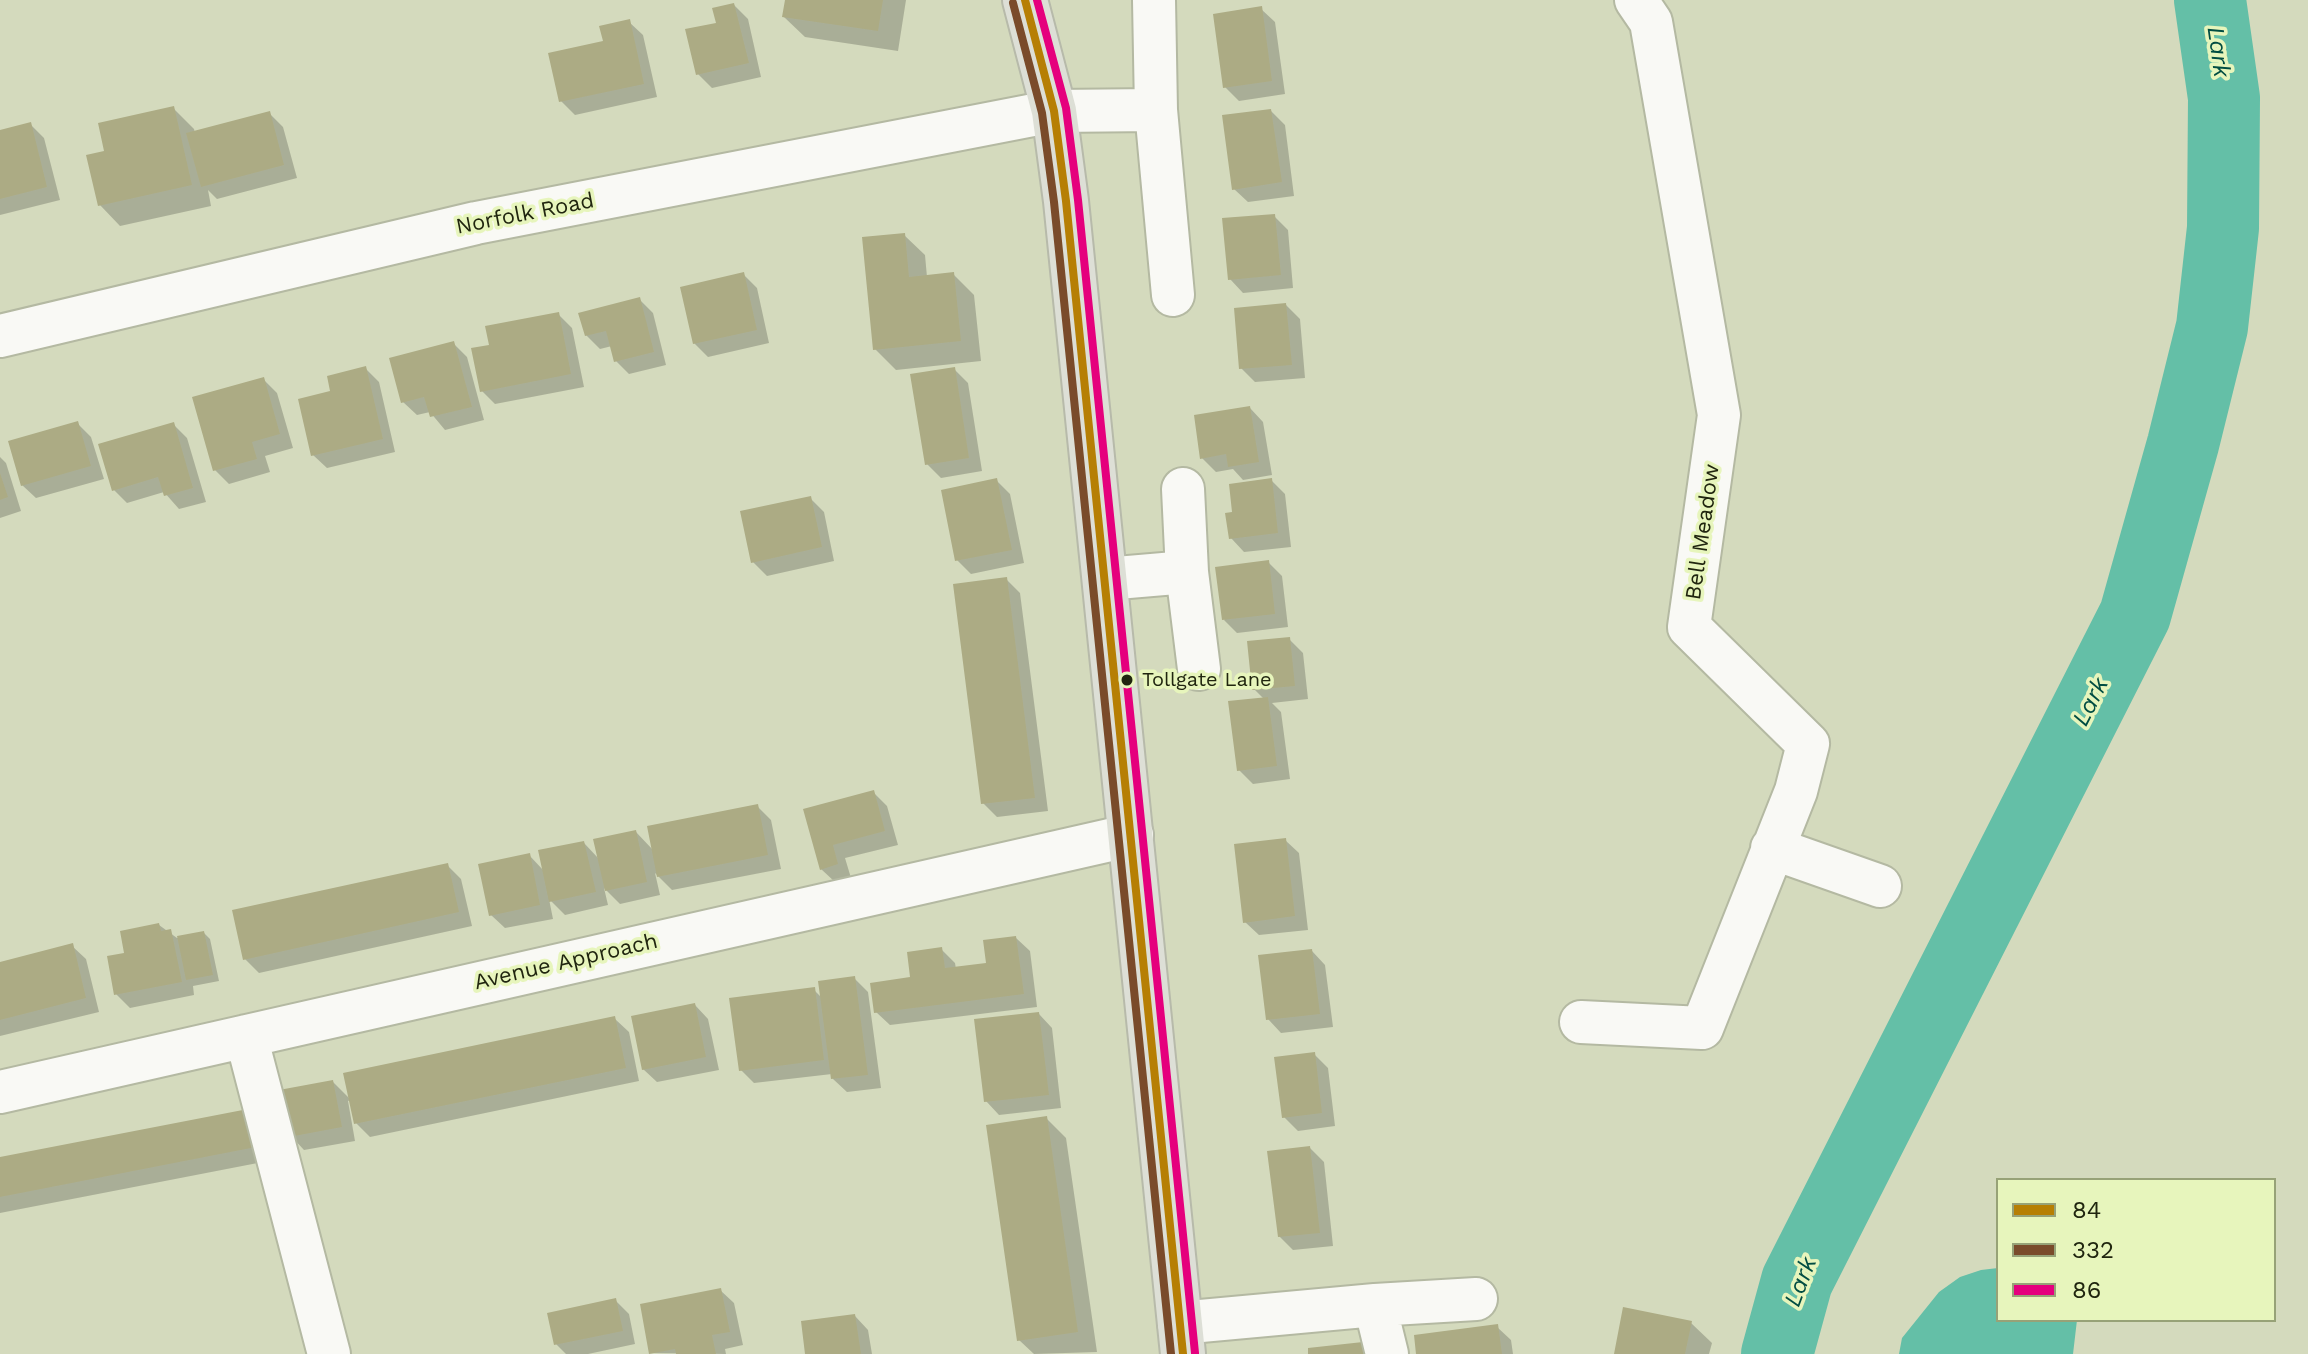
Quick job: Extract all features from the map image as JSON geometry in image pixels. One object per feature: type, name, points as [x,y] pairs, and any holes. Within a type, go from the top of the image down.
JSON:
[{"type":"main road","points":[[1025,0],[1054,111],[1068,217],[1181,1338]]},
{"type":"street","points":[[1154,0],[1156,110],[1173,295]]},
{"type":"street","name":"Bell Meadow","points":[[1581,1022],[1702,1028],[1796,791],[1808,744],[1689,627],[1719,415],[1651,22],[1636,0]]},
{"type":"street","name":"Norfolk Road","points":[[0,336],[476,223],[1054,111],[1156,110]]},
{"type":"street","points":[[1183,489],[1187,572],[1199,669]]},
{"type":"street","points":[[1105,579],[1187,572]]},
{"type":"street","name":"Avenue Approach","points":[[0,1092],[1132,835]]},
{"type":"street","points":[[1772,848],[1880,886]]},
{"type":"street","points":[[246,1036],[329,1354]]},
{"type":"street","points":[[1181,1338],[1375,1305],[1476,1299]]},
{"type":"street","points":[[1375,1305],[1387,1354]]},
{"type":"water","points":[[1996,1268],[1996,1322],[2077,1322],[2073,1354],[1899,1354],[1902,1338],[1939,1292],[1960,1277]]},
{"type":"building","points":[[785,0],[883,0],[878,31],[782,17]]},
{"type":"building","points":[[734,3],[749,63],[696,75],[685,29],[716,23],[712,8]]},
{"type":"building","points":[[1262,6],[1272,81],[1223,88],[1213,14]]},
{"type":"building","points":[[630,19],[644,84],[559,102],[548,53],[603,41],[599,26]]},
{"type":"building","points":[[174,106],[192,185],[98,206],[86,155],[104,151],[98,123]]},
{"type":"building","points":[[1271,109],[1282,182],[1232,190],[1222,115]]},
{"type":"building","points":[[270,111],[284,165],[201,187],[186,133]]},
{"type":"building","points":[[31,122],[47,187],[0,199],[0,130]]},
{"type":"building","points":[[1275,214],[1281,275],[1228,280],[1222,218]]},
{"type":"building","points":[[905,233],[909,277],[954,272],[961,341],[873,350],[862,237]]},
{"type":"building","points":[[744,272],[757,330],[693,344],[680,287]]},
{"type":"building","points":[[640,297],[654,352],[614,362],[606,331],[585,336],[578,313]]},
{"type":"building","points":[[1286,303],[1292,365],[1239,369],[1234,308]]},
{"type":"building","points":[[559,312],[571,374],[480,392],[471,348],[489,345],[485,326]]},
{"type":"building","points":[[454,341],[472,407],[430,417],[424,397],[401,403],[389,358]]},
{"type":"building","points":[[366,366],[383,439],[311,456],[298,399],[330,391],[327,376]]},
{"type":"building","points":[[955,367],[969,458],[925,465],[910,374]]},
{"type":"building","points":[[264,377],[280,434],[252,442],[257,459],[213,471],[192,397]]},
{"type":"building","points":[[1250,406],[1259,462],[1228,467],[1226,454],[1200,459],[1194,415]]},
{"type":"building","points":[[78,421],[91,466],[21,486],[8,441]]},
{"type":"building","points":[[174,422],[193,488],[164,496],[158,477],[112,491],[98,444]]},
{"type":"building","points":[[0,473],[8,497],[0,500]]},
{"type":"building","points":[[997,478],[1012,550],[955,561],[941,490]]},
{"type":"building","points":[[1272,478],[1278,533],[1229,539],[1225,513],[1232,512],[1229,484]]},
{"type":"building","points":[[811,496],[822,547],[751,563],[740,511]]},
{"type":"building","points":[[1269,560],[1275,614],[1222,620],[1215,567]]},
{"type":"building","points":[[1007,577],[1035,798],[981,804],[953,584]]},
{"type":"building","points":[[1290,637],[1295,686],[1252,690],[1247,641]]},
{"type":"building","points":[[1268,697],[1277,766],[1237,771],[1228,701]]},
{"type":"building","points":[[874,790],[885,831],[833,845],[838,864],[820,870],[803,809]]},
{"type":"building","points":[[758,804],[768,855],[657,877],[647,826]]},
{"type":"building","points":[[636,830],[647,882],[605,891],[593,839]]},
{"type":"building","points":[[1286,838],[1295,916],[1243,923],[1234,844]]},
{"type":"building","points":[[584,841],[596,892],[549,902],[538,850]]},
{"type":"building","points":[[530,853],[540,905],[489,916],[478,864]]},
{"type":"building","points":[[448,863],[459,912],[243,960],[232,910]]},
{"type":"building","points":[[159,923],[161,931],[171,929],[182,982],[114,995],[107,956],[124,953],[120,931]]},
{"type":"building","points":[[204,931],[213,975],[186,980],[177,936]]},
{"type":"building","points":[[1016,936],[1024,994],[874,1013],[870,983],[910,977],[907,952],[942,947],[945,968],[986,963],[983,940]]},
{"type":"building","points":[[73,943],[86,998],[0,1020],[0,962]]},
{"type":"building","points":[[1312,949],[1320,1014],[1266,1020],[1258,955]]},
{"type":"building","points":[[855,976],[868,1075],[831,1079],[818,981]]},
{"type":"building","points":[[815,987],[824,1060],[739,1071],[729,998]]},
{"type":"building","points":[[695,1003],[706,1057],[642,1070],[631,1016]]},
{"type":"building","points":[[1039,1012],[1049,1095],[984,1102],[974,1019]]},
{"type":"building","points":[[615,1016],[626,1068],[354,1124],[343,1073]]},
{"type":"building","points":[[1315,1052],[1322,1113],[1282,1118],[1274,1057]]},
{"type":"building","points":[[333,1080],[342,1127],[289,1137],[279,1090]]},
{"type":"building","points":[[248,1109],[256,1147],[0,1197],[0,1157]]},
{"type":"building","points":[[1047,1116],[1078,1332],[1017,1341],[986,1125]]},
{"type":"building","points":[[1310,1146],[1320,1233],[1278,1237],[1267,1151]]},
{"type":"building","points":[[721,1288],[730,1332],[712,1335],[716,1354],[676,1354],[675,1349],[649,1354],[640,1304]]},
{"type":"building","points":[[616,1298],[623,1331],[554,1345],[547,1313]]},
{"type":"building","points":[[1623,1307],[1692,1321],[1685,1354],[1614,1354]]},
{"type":"building","points":[[855,1314],[861,1354],[805,1354],[801,1321]]},
{"type":"building","points":[[1498,1324],[1502,1354],[1416,1354],[1414,1335]]},
{"type":"building","points":[[1363,1342],[1364,1354],[1308,1354],[1308,1348]]},
{"type":"waterway","name":"Lark","points":[[1777,1354],[1797,1281],[2135,615],[2212,327],[2223,228],[2224,98],[2210,0]]},
{"type":"transit line","name":"84","points":[[1025,0],[1054,111],[1066,201],[1183,1354]]},
{"type":"transit line","name":"86","points":[[1037,0],[1066,108],[1078,200],[1195,1353]]},
{"type":"transit line","name":"332","points":[[1013,3],[1042,113],[1054,202],[1171,1354]]},
{"type":"place","name":"Tollgate Lane","points":[[1127,680]]}]
